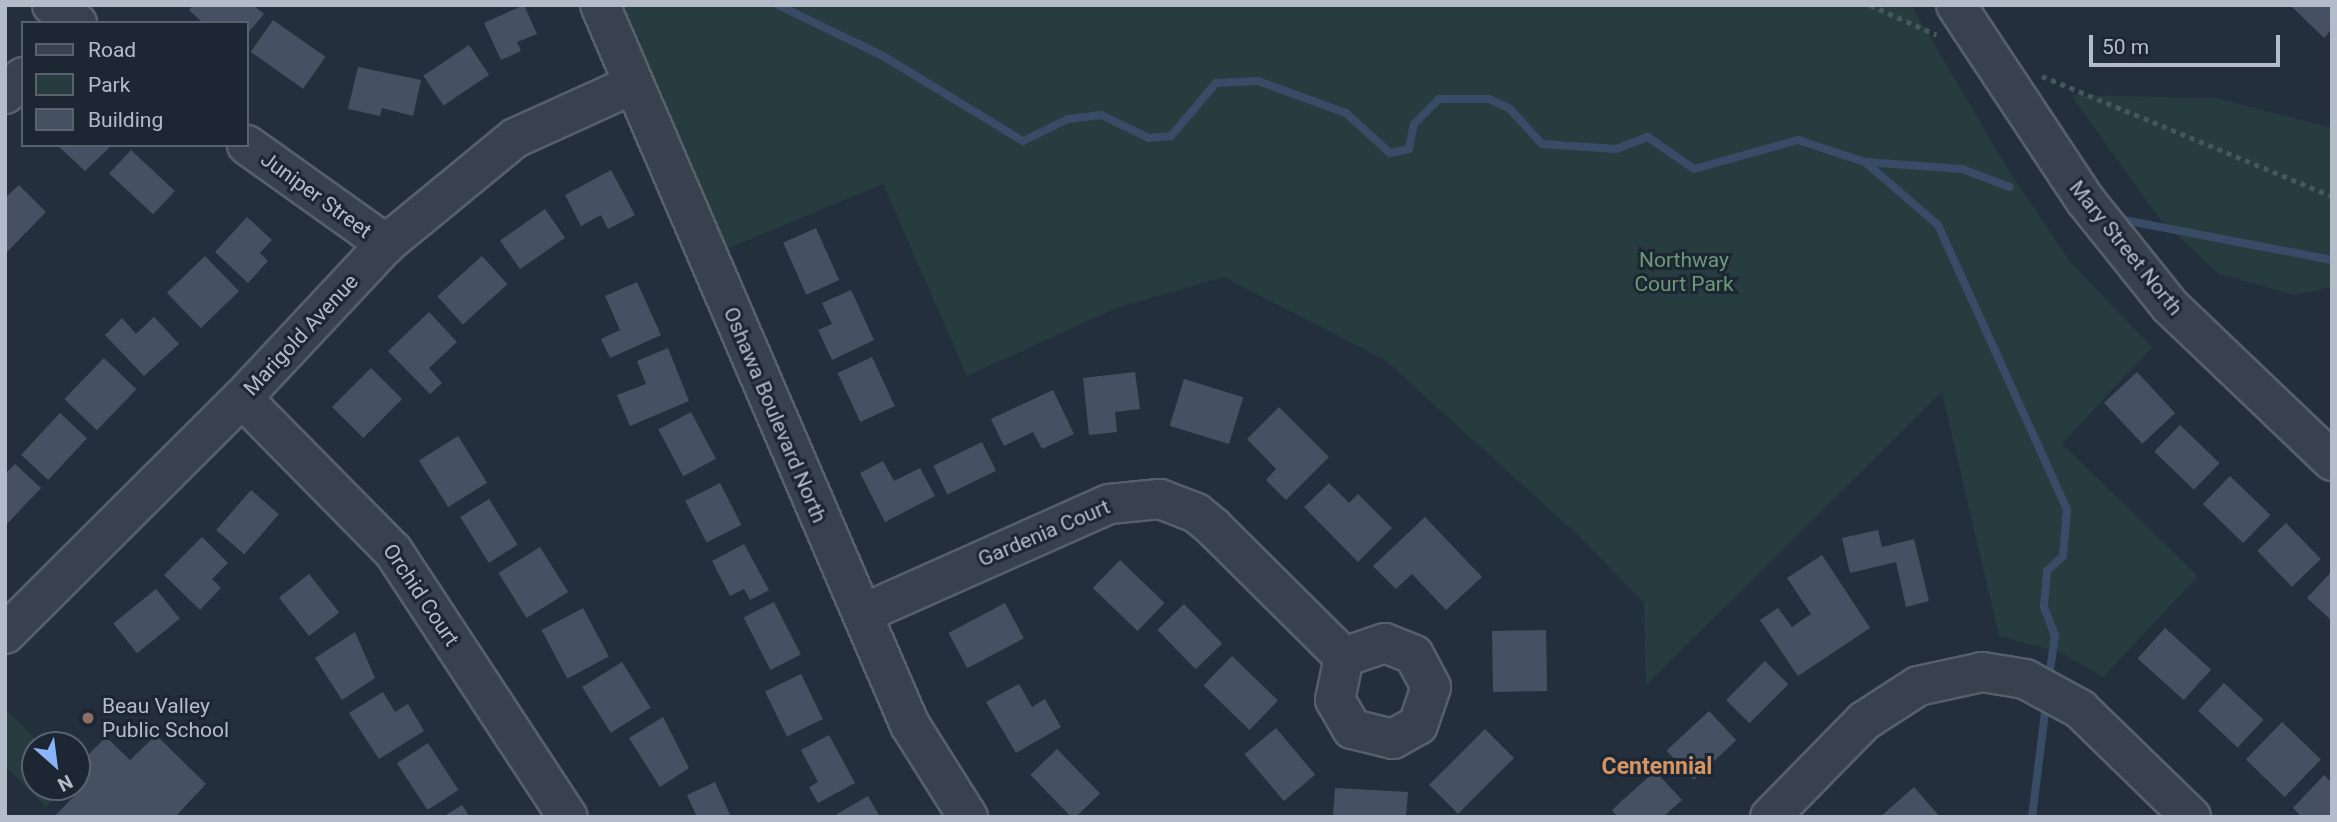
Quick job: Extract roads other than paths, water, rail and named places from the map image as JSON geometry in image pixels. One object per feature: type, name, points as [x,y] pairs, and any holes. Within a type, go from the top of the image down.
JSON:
[{"type":"street","points":[[52,5],[74,21]]},
{"type":"street","name":"Oshawa Boulevard North","points":[[600,5],[632,85],[910,725],[968,817]]},
{"type":"street","name":"Mary Street North","points":[[1946,20],[2084,200],[2170,306],[2332,461]]},
{"type":"street","points":[[5,94],[21,79]]},
{"type":"street","name":"Marigold Avenue","points":[[5,634],[242,398],[386,244],[515,138],[632,85]]},
{"type":"street","name":"Juniper Street","points":[[248,146],[386,244]]},
{"type":"street","name":"Orchid Court","points":[[242,398],[393,551],[568,817]]},
{"type":"street","name":"Gardenia Court","points":[[862,614],[1109,505],[1160,499],[1196,513],[1213,527],[1344,657]]},
{"type":"street","points":[[1770,817],[1864,721],[1918,686],[1982,672],[2025,678],[2080,709],[2191,817]]},
{"type":"waterway","points":[[778,5],[883,56],[1023,141],[1068,119],[1101,115],[1149,138],[1171,136],[1216,83],[1258,81],[1346,113],[1390,153],[1409,149],[1414,124],[1439,99],[1489,99],[1510,109],[1542,144],[1616,149],[1648,137],[1694,169],[1798,140],[1865,162],[1962,169],[2010,187]]},
{"type":"waterway","points":[[1865,162],[1938,225],[2067,509],[2063,556],[2047,571],[2044,607],[2055,635],[2050,669]]},
{"type":"waterway","points":[[2124,220],[2332,260]]},
{"type":"waterway","points":[[2032,817],[2045,713]]},
{"type":"place","name":"Beau Valley Public School","points":[[88,718]]},
{"type":"district","name":"Centennial","points":[[1657,767]]},
{"type":"park label","name":"Northway Court Park","points":[[1684,272]]}]
